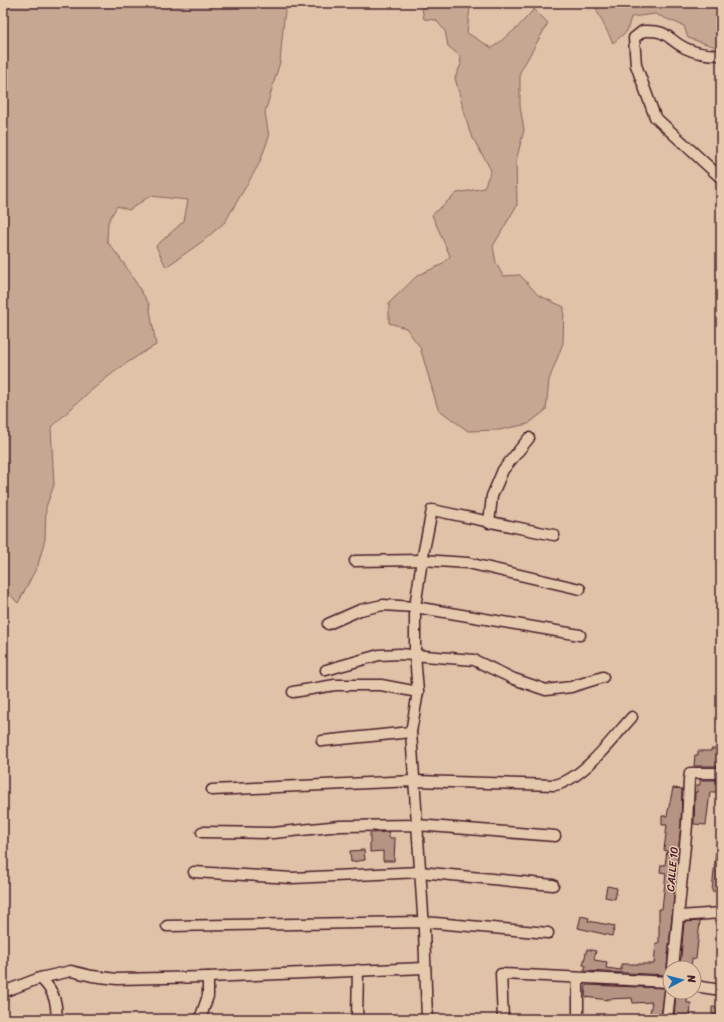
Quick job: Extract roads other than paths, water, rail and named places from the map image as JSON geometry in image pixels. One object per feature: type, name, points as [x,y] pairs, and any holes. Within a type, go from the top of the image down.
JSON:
[{"type":"street","points":[[721,55],[709,55],[684,48],[666,33],[643,32],[634,38],[636,65],[655,117],[721,178]]},
{"type":"street","points":[[489,523],[492,496],[504,470],[529,438]]},
{"type":"street","points":[[427,1019],[424,922],[411,732],[418,692],[415,655],[416,607],[422,560],[432,510],[489,523],[554,535]]},
{"type":"street","points":[[355,561],[422,560],[468,563],[580,588]]},
{"type":"street","points":[[328,624],[360,610],[383,605],[416,607],[580,635]]},
{"type":"street","points":[[326,670],[379,655],[415,655],[474,660],[514,679],[546,690],[571,687],[603,677]]},
{"type":"street","points":[[293,692],[335,685],[380,685],[418,692]]},
{"type":"street","points":[[212,790],[414,781],[555,785],[565,783],[591,762],[632,717]]},
{"type":"street","points":[[322,741],[411,732]]},
{"type":"street","name":"CALLE 10","points":[[675,960],[680,916],[690,772],[721,773]]},
{"type":"street","points":[[202,832],[273,833],[340,826],[417,825],[555,836]]},
{"type":"street","points":[[194,872],[292,878],[420,872],[553,885]]},
{"type":"street","points":[[680,916],[721,913]]},
{"type":"street","points":[[167,926],[424,922],[548,933]]},
{"type":"street","points":[[3,992],[40,978],[71,971],[92,976],[117,978],[208,977],[425,968]]},
{"type":"street","points":[[358,970],[358,1019]]},
{"type":"street","points":[[503,1019],[501,974],[578,979],[662,982]]},
{"type":"street","points":[[200,1019],[208,996],[208,977]]},
{"type":"street","points":[[40,978],[51,988],[57,1007],[56,1019]]},
{"type":"street","points":[[578,979],[578,1019]]},
{"type":"street","points":[[702,987],[721,990]]},
{"type":"street","points":[[667,1019],[669,1000]]}]
